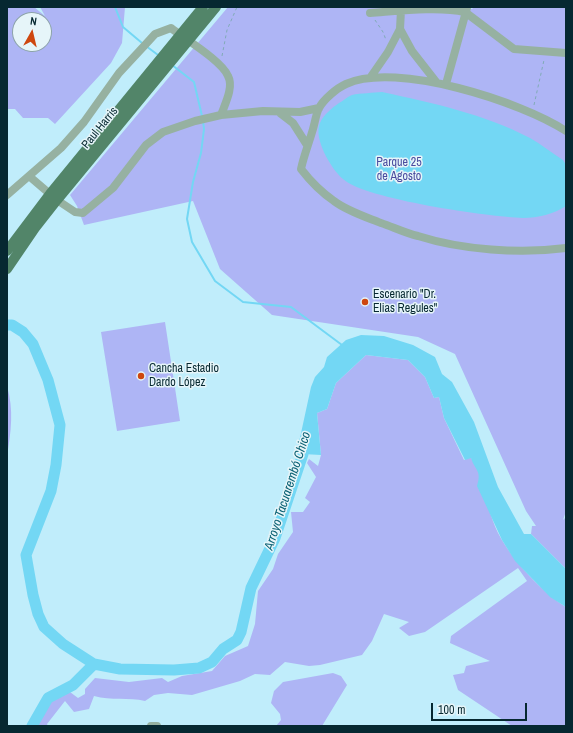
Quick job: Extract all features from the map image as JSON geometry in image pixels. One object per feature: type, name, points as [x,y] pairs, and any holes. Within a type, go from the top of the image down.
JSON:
[{"type":"main road","name":"Paul Harris","points":[[7,269],[11,251],[192,27],[203,7]]},
{"type":"main road","name":"Paul Harris","points":[[192,27],[216,7]]},
{"type":"street","points":[[446,84],[466,9]]},
{"type":"street","points":[[370,13],[401,10],[466,9],[514,49],[566,53]]},
{"type":"street","points":[[370,78],[388,52],[400,30],[401,10]]},
{"type":"street","points":[[7,195],[61,148],[84,122],[119,73],[156,34],[171,28],[220,64],[229,76],[229,92],[221,115]]},
{"type":"street","points":[[400,30],[412,51],[437,83]]},
{"type":"street","points":[[566,131],[556,124],[506,102],[446,84],[393,78],[370,78],[346,84],[332,94],[319,108],[301,169],[313,184],[335,202],[369,218],[418,236],[452,244],[541,251],[566,248]]},
{"type":"street","points":[[29,176],[74,212],[83,213],[113,188],[146,145],[163,132],[195,121],[221,115],[263,111],[280,113],[300,112],[319,108]]},
{"type":"street","points":[[280,113],[293,124],[307,145]]},
{"type":"street","points":[[151,726],[157,726]]},
{"type":"path","points":[[220,64],[228,30],[237,7]]},
{"type":"path","points":[[370,13],[383,32],[388,52]]},
{"type":"path","points":[[532,114],[542,76],[545,51]]},
{"type":"green space","points":[[7,7],[34,7],[40,12],[12,12],[12,52],[52,52],[52,12],[43,12],[40,7],[125,7],[122,43],[111,63],[55,124],[48,118],[23,118],[15,109],[7,109]]},
{"type":"green space","name":"Parque 25 de Agosto","points":[[228,7],[466,7],[472,9],[474,7],[566,7],[566,511],[563,520],[566,517],[566,569],[531,534],[532,526],[536,526],[526,511],[455,354],[418,337],[272,315],[220,269],[193,201],[84,225],[77,206],[70,195]]},
{"type":"green space","name":"Cancha Estadio Dardo López","points":[[165,322],[180,421],[117,431],[101,332]]},
{"type":"green space","points":[[366,355],[408,360],[425,377],[434,398],[439,397],[444,418],[464,460],[471,457],[479,470],[481,485],[489,511],[498,533],[505,545],[534,581],[566,607],[566,726],[512,726],[458,690],[453,675],[464,673],[466,666],[490,661],[450,643],[451,636],[527,581],[518,568],[425,632],[409,636],[399,628],[409,622],[384,614],[372,641],[362,655],[320,665],[309,666],[285,662],[270,675],[255,674],[240,681],[192,695],[168,693],[154,695],[145,701],[94,696],[89,709],[74,712],[65,701],[47,724],[48,726],[37,726],[51,702],[70,692],[78,698],[85,694],[85,689],[95,678],[129,682],[162,678],[168,682],[182,676],[212,671],[225,656],[248,646],[255,624],[258,591],[273,569],[278,554],[293,532],[291,512],[303,512],[310,502],[305,498],[316,477],[307,463],[309,459],[318,466],[321,455],[317,413],[327,409],[336,383]]},
{"type":"green space","points":[[7,386],[11,404],[11,430],[7,456]]},
{"type":"green space","points":[[333,673],[341,676],[347,685],[322,726],[276,726],[281,720],[280,714],[271,703],[274,691],[283,682]]},
{"type":"shaded area","points":[[382,92],[458,110],[495,122],[534,140],[563,160],[566,165],[566,206],[546,215],[523,218],[507,217],[428,206],[400,200],[355,186],[343,179],[333,168],[324,153],[319,137],[318,129],[320,123],[323,117],[331,109],[352,95]]},
{"type":"shaded area","points":[[361,335],[384,336],[413,345],[435,357],[442,374],[452,382],[474,422],[498,487],[524,534],[531,534],[566,569],[566,607],[550,597],[515,561],[502,540],[477,486],[479,477],[473,462],[471,458],[465,460],[444,418],[439,397],[434,398],[425,377],[408,360],[366,355],[336,383],[327,409],[317,413],[321,455],[303,454],[298,447],[311,387],[315,377],[324,367],[327,357],[346,340]]},
{"type":"waterway","points":[[115,7],[123,27],[142,43]]},
{"type":"waterway","points":[[146,46],[158,55]]},
{"type":"waterway","points":[[172,65],[194,82],[202,116]]},
{"type":"waterway","points":[[203,121],[204,129],[201,153],[193,182],[187,219],[192,242],[215,281],[243,302],[291,307],[342,345]]},
{"type":"waterway","name":"Arroyo Tacuarembó Chico","points":[[7,325],[12,325],[23,332],[33,344],[48,380],[60,425],[56,465],[51,491],[26,555],[33,595],[38,614],[44,627],[63,644],[94,664],[120,669],[174,670],[199,668],[212,662],[223,649],[237,640],[241,632],[251,588],[275,538],[303,454],[305,440]]},
{"type":"waterway","points":[[32,726],[48,698],[73,685],[94,664]]},
{"type":"place","name":"Escenario \"Dr. Elias Regules\"","points":[[365,302]]},
{"type":"place","name":"Cancha Estadio Dardo López","points":[[141,376]]}]
